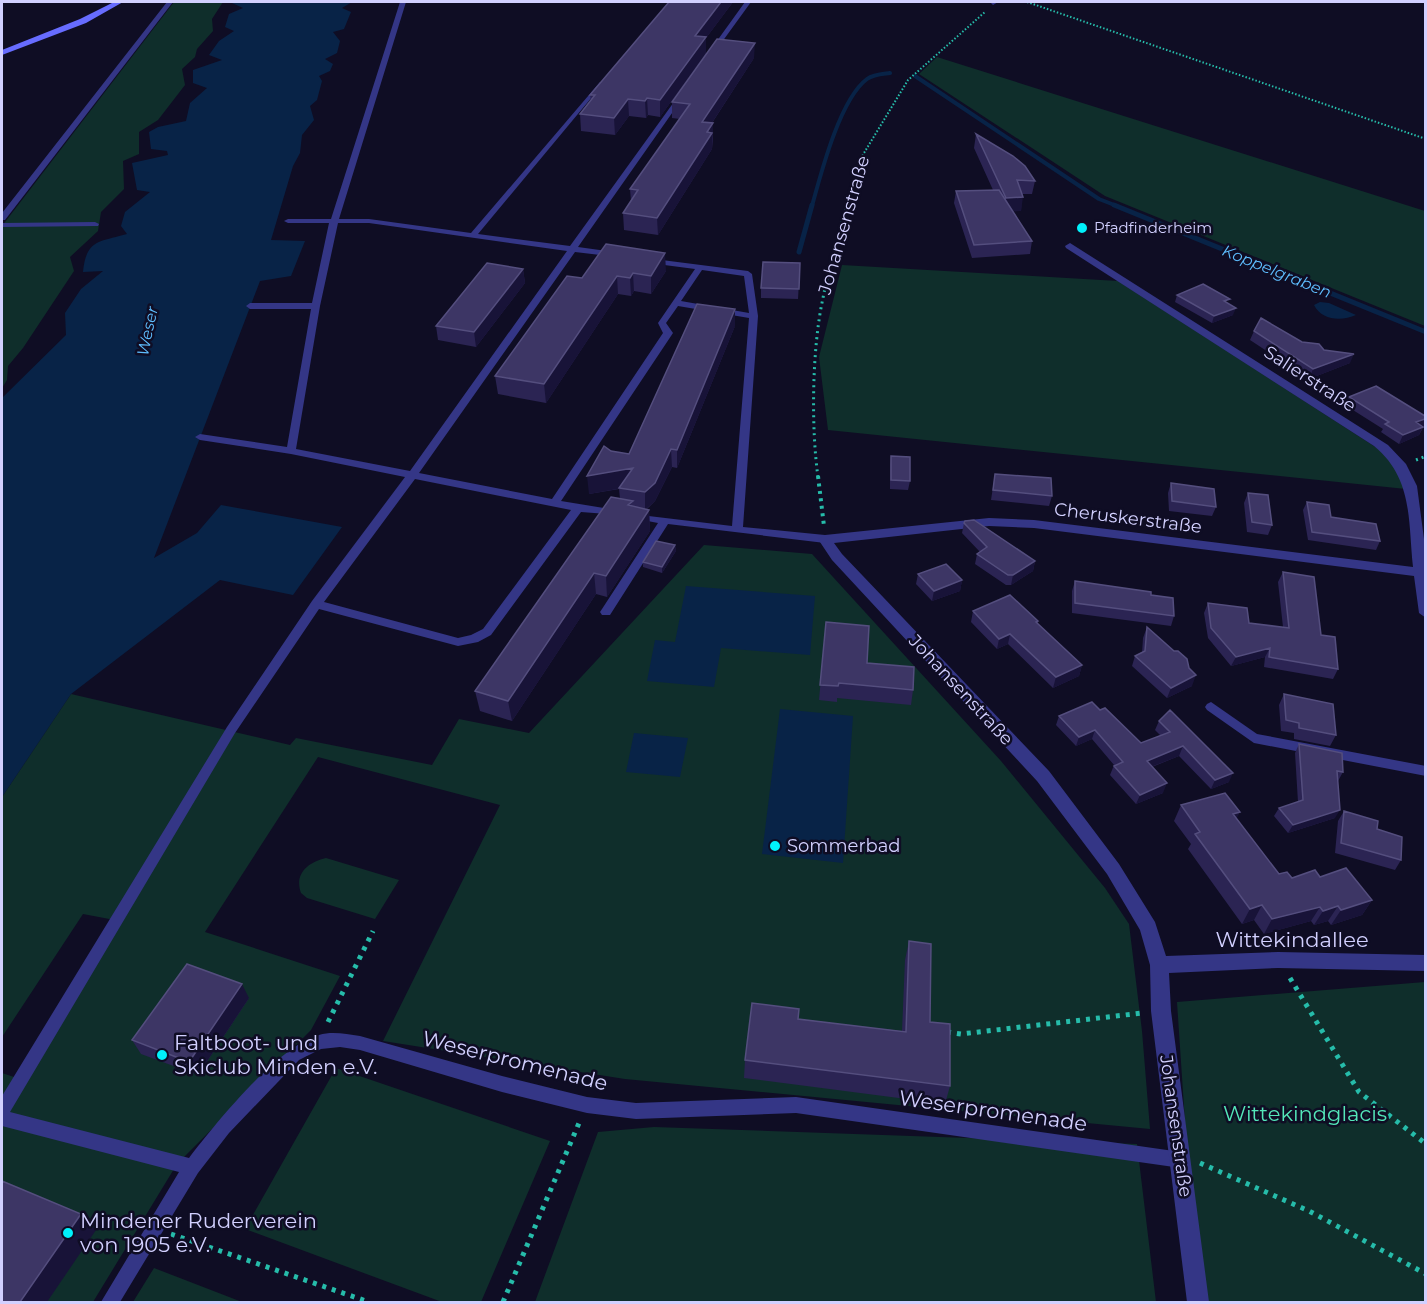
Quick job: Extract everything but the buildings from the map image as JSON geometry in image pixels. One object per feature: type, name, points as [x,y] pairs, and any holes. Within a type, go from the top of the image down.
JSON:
[{"type":"main road","points":[[2,53],[83,21],[119,2]]},
{"type":"street","name":"Salierstraße","points":[[1070,246],[1378,443],[1392,455],[1407,476],[1410,486],[1422,572],[1425,613]]},
{"type":"street","name":"Cheruskerstraße","points":[[825,539],[977,522],[1034,524],[1422,572]]},
{"type":"street","name":"Johansenstraße","points":[[825,539],[837,557],[1049,784],[1113,869],[1149,928],[1159,965],[1161,1011],[1198,1302]]},
{"type":"street","name":"Wittekindallee","points":[[1159,965],[1278,960],[1425,963]]},
{"type":"lane","points":[[2,218],[170,2]]},
{"type":"lane","points":[[291,451],[315,306],[334,221],[403,2]]},
{"type":"lane","points":[[703,66],[748,2]]},
{"type":"lane","points":[[473,234],[609,74]]},
{"type":"lane","points":[[2,1110],[231,730],[316,604],[413,474],[690,84]]},
{"type":"lane","points":[[288,221],[369,221],[619,256]]},
{"type":"lane","points":[[2,225],[94,224]]},
{"type":"lane","points":[[642,259],[748,274],[754,316],[737,530]]},
{"type":"lane","points":[[555,503],[668,333],[662,323],[700,267]]},
{"type":"lane","points":[[676,303],[754,316]]},
{"type":"lane","points":[[250,306],[315,306]]},
{"type":"lane","points":[[200,437],[291,451],[578,508],[737,530],[825,539]]},
{"type":"lane","points":[[316,604],[458,642],[474,639],[487,632],[578,508]]},
{"type":"lane","points":[[606,612],[665,520]]},
{"type":"lane","points":[[1211,707],[1254,738],[1425,771]]},
{"type":"lane","name":"Weserpromenade","points":[[110,1302],[192,1167],[223,1127],[293,1055],[319,1042],[340,1040],[360,1043],[502,1084],[587,1105],[636,1111],[796,1105],[1181,1160]]},
{"type":"lane","points":[[2,1118],[192,1167]]},
{"type":"path","name":"Johansenstraße","points":[[825,539],[814,455],[816,355],[822,301],[833,253],[861,158],[908,80],[994,2]]},
{"type":"path","points":[[1027,2],[1425,139]]},
{"type":"path","points":[[319,1042],[373,931]]},
{"type":"path","points":[[1278,960],[1359,1092],[1425,1144]]},
{"type":"path","points":[[937,1030],[961,1034],[1118,1016]]},
{"type":"path","points":[[503,1302],[587,1105]]},
{"type":"path","points":[[1181,1160],[1198,1162],[1309,1211],[1425,1274]]},
{"type":"path","points":[[156,1229],[369,1302]]},
{"type":"green space","points":[[174,2],[223,2],[212,19],[213,31],[197,49],[195,57],[182,69],[185,85],[158,120],[139,132],[139,154],[123,161],[124,189],[101,212],[98,231],[70,257],[74,271],[23,348],[8,366],[7,380],[2,388],[2,226]]},
{"type":"green space","points":[[937,57],[1425,211],[1425,326],[1105,196],[919,74]]},
{"type":"green space","points":[[842,265],[1118,281],[1394,459],[1406,489],[828,430],[819,357]]},
{"type":"green space","name":"Sommerbad","points":[[704,545],[812,554],[1001,761],[1105,888],[1129,924],[1142,1031],[1150,1129],[625,1079],[383,1041],[500,805],[318,757],[205,932],[340,976],[311,1030],[177,1164],[93,1302],[2,1302],[2,1073],[23,1080],[120,921],[83,914],[2,1037],[2,797],[71,694],[290,745],[296,738],[432,765],[459,719],[529,733]]},
{"type":"green space","points":[[326,858],[399,880],[375,919],[307,898],[301,893],[299,880],[304,870],[314,862]]},
{"type":"green space","name":"Wittekindglacis","points":[[1425,982],[1425,1302],[1197,1302],[1177,1002]]},
{"type":"green space","points":[[336,1068],[550,1141],[481,1302],[442,1302],[245,1229]]},
{"type":"green space","points":[[654,1127],[1137,1144],[1156,1302],[535,1302],[598,1132]]},
{"type":"green space","points":[[154,1268],[242,1302],[133,1302]]},
{"type":"water","name":"Weser","points":[[233,2],[352,2],[342,8],[351,12],[344,29],[333,32],[340,41],[337,53],[325,59],[333,64],[330,71],[319,76],[322,81],[317,100],[310,106],[314,120],[302,135],[300,153],[293,166],[271,240],[305,241],[291,276],[260,281],[154,558],[197,533],[221,505],[342,527],[293,595],[220,580],[71,694],[2,797],[2,398],[66,335],[65,313],[81,289],[103,271],[83,272],[87,253],[102,241],[127,234],[121,226],[125,212],[150,192],[137,190],[132,163],[168,155],[167,151],[151,149],[149,132],[158,127],[186,121],[190,103],[207,88],[193,83],[193,70],[222,60],[209,55],[219,41],[234,31],[225,27],[229,14],[243,8]]},
{"type":"water","points":[[1320,302],[1329,303],[1356,315],[1339,319],[1327,317],[1314,305]]},
{"type":"water","points":[[686,586],[815,596],[810,655],[721,648],[714,687],[647,681],[655,640],[675,642]]},
{"type":"water","points":[[780,709],[853,716],[843,863],[762,854]]},
{"type":"water","points":[[634,733],[688,738],[680,777],[626,772]]},
{"type":"waterway","name":"Koppelgraben","points":[[812,206],[833,138],[848,103],[867,79],[890,73]]},
{"type":"waterway","name":"Koppelgraben","points":[[915,76],[1099,199],[1117,206]]},
{"type":"waterway","name":"Koppelgraben","points":[[799,252],[812,205]]},
{"type":"waterway","name":"Koppelgraben","points":[[1114,205],[1426,332]]},
{"type":"place","name":"Pfadfinderheim","points":[[1082,228]]},
{"type":"place","name":"Sommerbad","points":[[775,846]]},
{"type":"place","name":"Faltboot- und Skiclub Minden e.V.","points":[[162,1055]]},
{"type":"place","name":"Mindener Ruderverein von 1905 e.V.","points":[[68,1233]]}]
